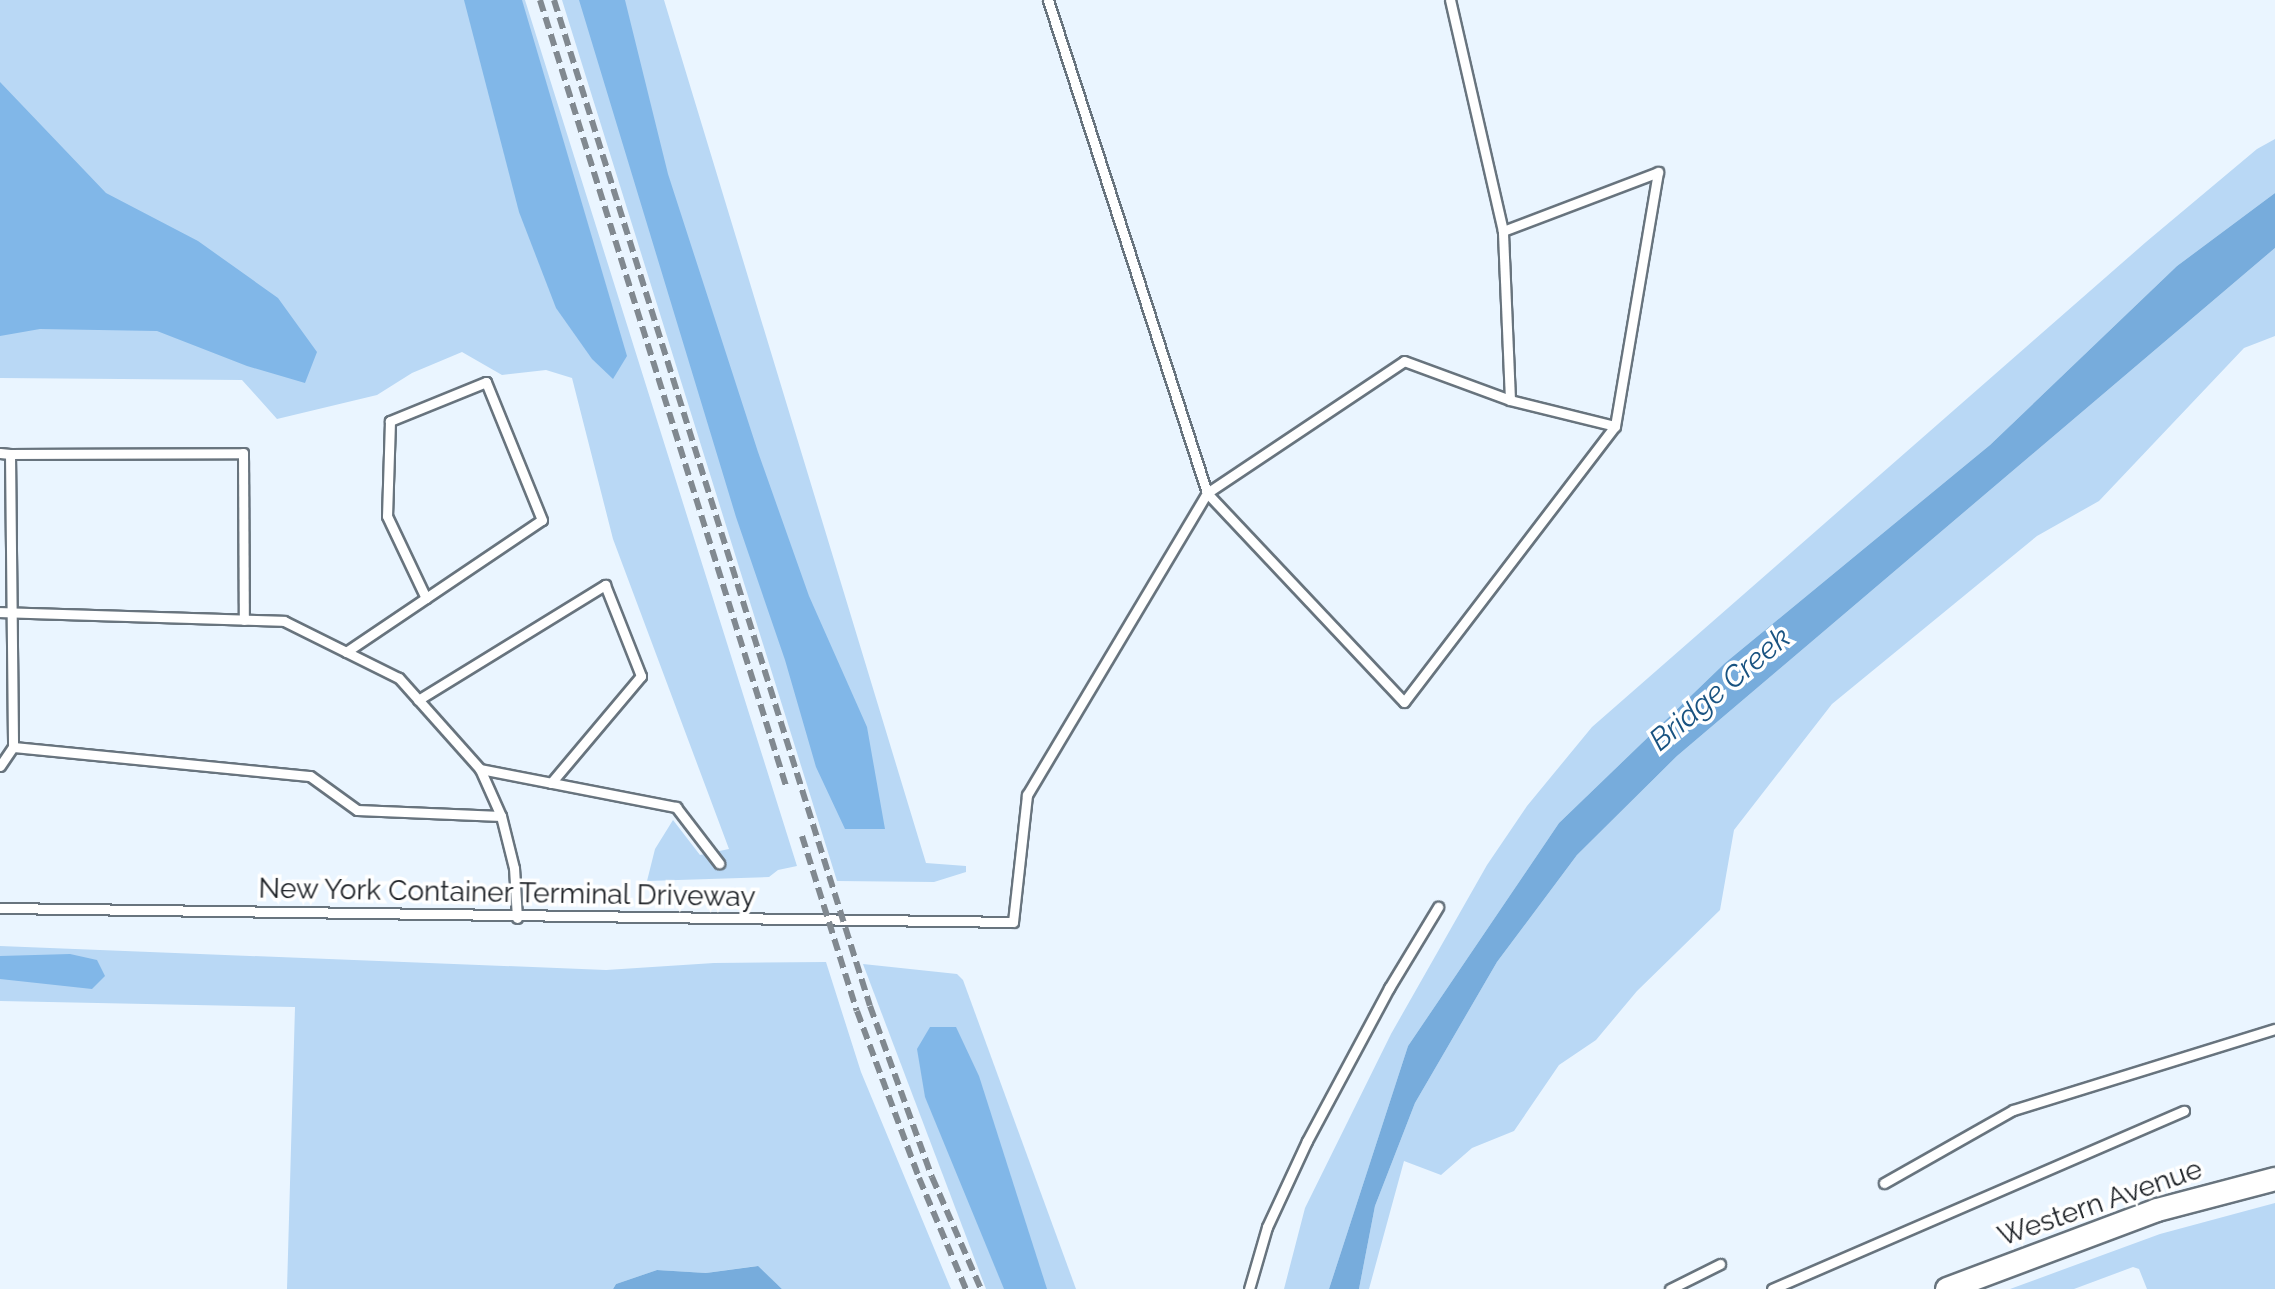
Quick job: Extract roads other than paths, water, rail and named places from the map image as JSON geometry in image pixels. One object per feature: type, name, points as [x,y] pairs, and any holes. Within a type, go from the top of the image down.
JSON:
[{"type":"street","name":"Western Avenue","points":[[1947,1289],[2157,1210],[2275,1179]]},
{"type":"lane","points":[[1048,0],[1207,493],[1404,702],[1615,426],[1658,172],[1503,231]]},
{"type":"lane","points":[[1450,0],[1503,231],[1510,400]]},
{"type":"lane","points":[[1207,493],[1404,361],[1510,400],[1615,426]]},
{"type":"lane","points":[[346,652],[542,520],[486,382],[390,421],[387,516],[426,598]]},
{"type":"lane","points":[[0,766],[13,747],[5,612],[5,454],[243,453],[244,620]]},
{"type":"lane","name":"New York Container Terminal Driveway","points":[[0,908],[517,918],[1013,922],[1027,795],[1207,493]]},
{"type":"lane","points":[[418,700],[605,585],[641,676],[551,783]]},
{"type":"lane","points":[[5,612],[284,621],[399,678],[480,769],[501,816],[514,868],[517,918]]},
{"type":"lane","points":[[13,747],[310,776],[357,810],[501,816]]},
{"type":"lane","points":[[480,769],[676,807],[719,863]]},
{"type":"lane","points":[[1249,1289],[1267,1227],[1307,1141],[1389,988],[1438,907]]},
{"type":"lane","points":[[1884,1183],[2013,1110],[2275,1029]]},
{"type":"lane","points":[[1772,1289],[2184,1111]]},
{"type":"lane","points":[[1670,1289],[1720,1264]]},
{"type":"water","name":"Bridge Creek","points":[[2275,193],[2275,248],[1677,756],[1577,855],[1497,962],[1415,1103],[1375,1206],[1359,1289],[1329,1289],[1408,1046],[1559,823],[1725,663],[1990,445],[2177,266]]},
{"type":"water","points":[[758,1266],[782,1289],[613,1289],[616,1284],[657,1270],[706,1273]]},
{"type":"railway","points":[[540,0],[786,786]]},
{"type":"railway","points":[[554,0],[870,1006],[932,1177],[981,1289]]},
{"type":"railway","points":[[802,836],[857,1011],[919,1178],[966,1289]]}]
